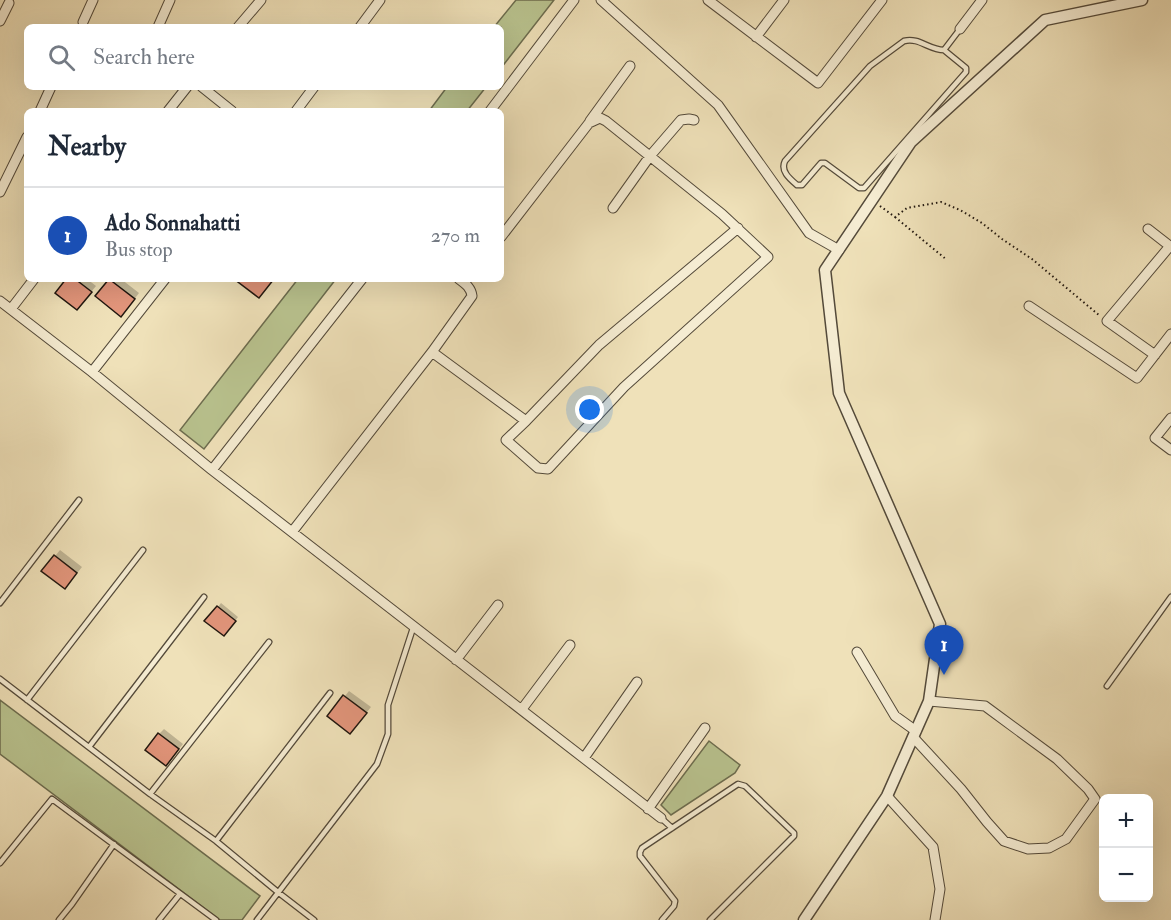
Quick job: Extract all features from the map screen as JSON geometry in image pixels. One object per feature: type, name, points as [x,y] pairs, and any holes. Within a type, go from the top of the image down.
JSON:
[{"type":"street","points":[[83,22],[93,0]]},
{"type":"street","points":[[159,24],[170,0]]},
{"type":"street","points":[[241,24],[261,0]]},
{"type":"street","points":[[362,24],[380,0]]},
{"type":"street","points":[[492,108],[574,0]]},
{"type":"street","points":[[601,0],[718,105],[809,233],[839,250]]},
{"type":"street","points":[[708,0],[818,83],[882,0]]},
{"type":"street","points":[[756,38],[784,0]]},
{"type":"street","points":[[960,29],[982,0]]},
{"type":"street","points":[[804,920],[886,796],[929,701],[940,624],[839,393],[825,270],[911,142],[1045,20],[1142,0]]},
{"type":"street","points":[[0,21],[9,3]]},
{"type":"street","points":[[504,233],[630,66]]},
{"type":"street","points":[[41,108],[50,90]]},
{"type":"street","points":[[170,108],[185,90]]},
{"type":"street","points":[[206,90],[228,108]]},
{"type":"street","points":[[298,108],[312,90]]},
{"type":"street","points":[[589,123],[600,118],[606,120],[722,214],[738,228],[768,257],[624,387],[548,469],[538,468],[506,440],[599,345],[738,228]]},
{"type":"street","points":[[613,208],[650,156],[681,120],[694,120]]},
{"type":"street","points":[[0,192],[24,143]]},
{"type":"street","points":[[1148,229],[1171,246],[1107,321],[1155,356]]},
{"type":"street","points":[[10,309],[32,282]]},
{"type":"street","points":[[92,372],[163,282]]},
{"type":"street","points":[[212,470],[360,282]]},
{"type":"street","points":[[292,532],[432,352],[472,296],[465,282]]},
{"type":"street","points":[[0,301],[414,628],[661,818]]},
{"type":"street","points":[[1029,306],[1137,378],[1171,334]]},
{"type":"street","points":[[432,352],[525,421]]},
{"type":"street","points":[[1171,418],[1155,438],[1171,450]]},
{"type":"street","points":[[456,660],[498,605]]},
{"type":"street","points":[[522,709],[570,645]]},
{"type":"street","points":[[857,652],[895,716],[914,734],[1004,841],[1028,849],[1049,848],[1066,839],[1095,799],[1088,789],[1057,759],[985,706],[929,701]]},
{"type":"street","points":[[584,758],[637,682]]},
{"type":"street","points":[[648,809],[705,728]]},
{"type":"street","points":[[886,796],[933,847],[940,889],[935,920]]},
{"type":"lane","points":[[944,50],[960,29]]},
{"type":"lane","points":[[910,39],[944,50],[966,68],[966,72],[864,189],[859,188],[825,163],[821,163],[802,185],[797,185],[789,177],[784,170],[785,161],[870,66],[910,39]]},
{"type":"lane","points":[[0,603],[79,500]]},
{"type":"lane","points":[[27,700],[143,550]]},
{"type":"lane","points":[[89,747],[204,597]]},
{"type":"lane","points":[[1107,686],[1171,597]]},
{"type":"lane","points":[[257,920],[377,764],[388,734],[388,705],[414,628]]},
{"type":"lane","points":[[150,794],[269,642]]},
{"type":"lane","points":[[0,680],[216,841],[314,920]]},
{"type":"lane","points":[[216,841],[330,693]]},
{"type":"lane","points":[[662,920],[675,906],[675,901],[640,856],[642,848],[741,784],[794,833],[792,838],[710,920]]},
{"type":"lane","points":[[0,863],[52,799],[216,920]]},
{"type":"lane","points":[[661,818],[672,828]]},
{"type":"lane","points":[[59,920],[114,844]]},
{"type":"lane","points":[[159,920],[180,894]]},
{"type":"path","points":[[872,200],[946,260]]},
{"type":"path","points":[[895,217],[907,208],[941,202],[960,210],[1032,259],[1107,321]]},
{"type":"green space","points":[[516,0],[554,0],[504,64],[504,24],[496,24]]},
{"type":"green space","points":[[445,90],[484,90],[469,108],[431,108]]},
{"type":"green space","points":[[296,282],[334,282],[204,449],[180,430]]},
{"type":"green space","points":[[0,700],[260,896],[242,920],[220,920],[0,754]]},
{"type":"green space","points":[[709,741],[740,765],[735,773],[671,815],[661,805]]},
{"type":"building","points":[[64,282],[79,282],[92,292],[77,310],[55,293]]},
{"type":"building","points":[[107,282],[113,282],[135,299],[121,317],[95,296]]},
{"type":"building","points":[[238,282],[272,282],[259,298]]},
{"type":"building","points":[[54,555],[77,573],[65,589],[41,571]]},
{"type":"building","points":[[217,606],[236,621],[224,636],[204,621]]},
{"type":"building","points":[[343,695],[367,713],[350,734],[327,716]]},
{"type":"building","points":[[158,733],[179,749],[166,766],[145,750]]},
{"type":"place","name":"Ado Sonnahatti","points":[[944,675]]}]
